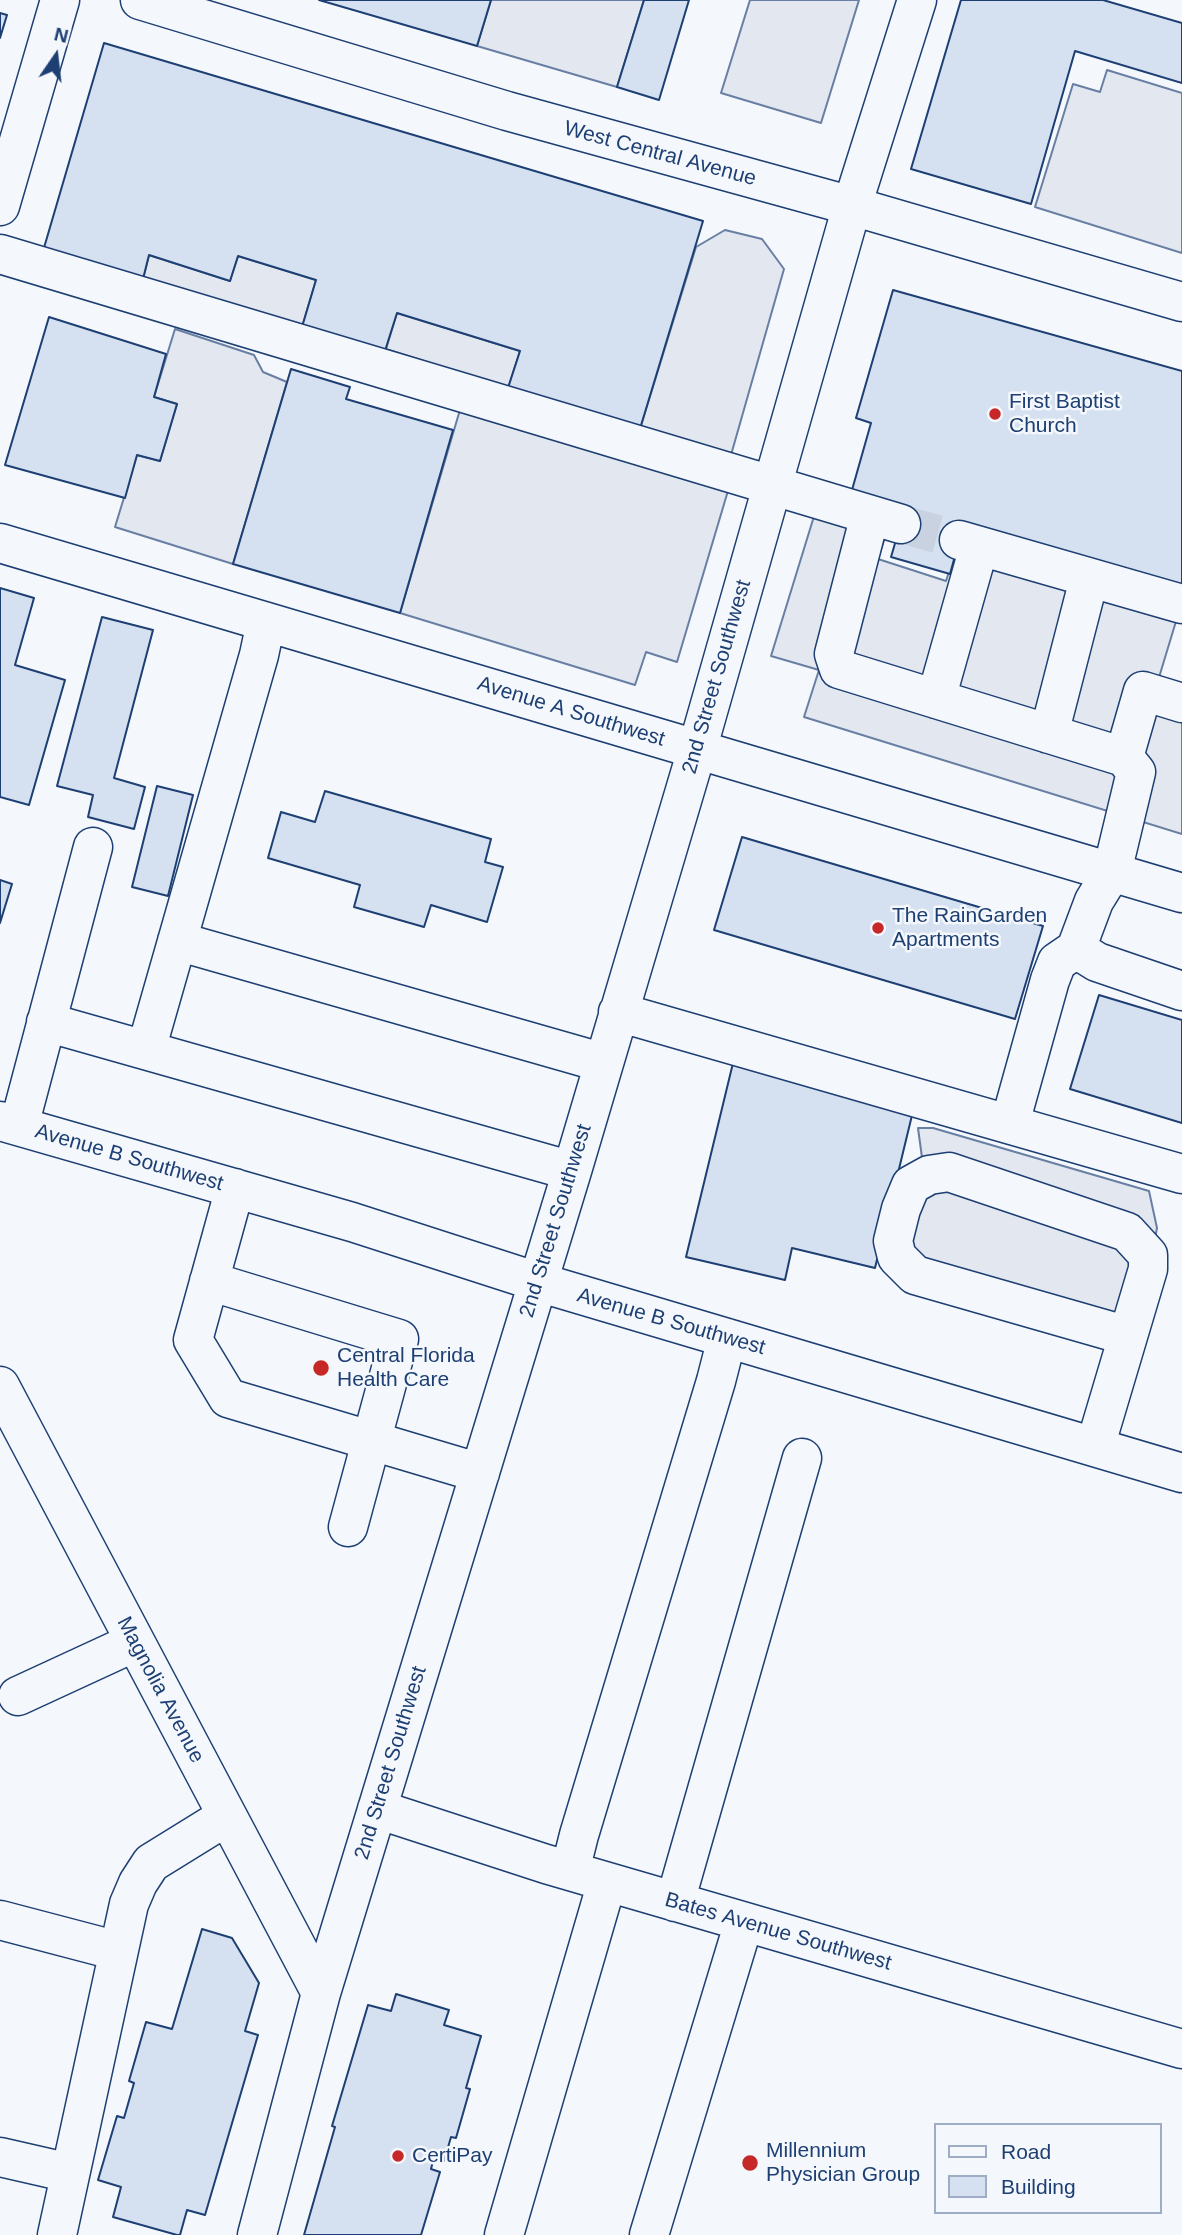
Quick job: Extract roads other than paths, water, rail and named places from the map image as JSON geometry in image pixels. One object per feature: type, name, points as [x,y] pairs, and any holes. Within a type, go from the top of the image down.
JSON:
[{"type":"street","points":[[0,206],[60,0]]},
{"type":"street","name":"West Central Avenue","points":[[141,0],[520,115],[852,206],[1182,302]]},
{"type":"street","name":"2nd Street Southwest","points":[[257,2235],[321,1993],[572,1171],[697,750],[852,206],[917,0]]},
{"type":"street","points":[[0,254],[885,520],[834,653],[839,669],[1124,757],[1136,772],[1112,872],[1094,901],[1076,949],[1058,962],[1050,980],[1010,1123]]},
{"type":"street","name":"Avenue A Southwest","points":[[0,543],[1182,892]]},
{"type":"street","points":[[936,699],[969,543],[1182,604]]},
{"type":"street","points":[[1049,734],[1089,579]]},
{"type":"street","points":[[146,1050],[267,622]]},
{"type":"street","points":[[1124,757],[1143,691],[1182,703]]},
{"type":"street","points":[[9,1123],[46,1023],[93,848]]},
{"type":"street","points":[[177,941],[604,1063]]},
{"type":"street","points":[[1076,949],[1097,962],[1182,991]]},
{"type":"street","points":[[618,1012],[1182,1174]]},
{"type":"street","points":[[46,1023],[572,1171]]},
{"type":"street","name":"Avenue B Southwest","points":[[9,1123],[352,1222],[538,1282],[1182,1473]]},
{"type":"street","points":[[1096,1447],[1148,1269],[1148,1255],[1127,1232],[949,1172],[929,1175],[911,1185],[901,1209],[893,1241],[897,1257],[915,1275],[1128,1336]]},
{"type":"street","points":[[235,1188],[193,1340],[228,1398],[480,1473]]},
{"type":"street","points":[[209,1281],[398,1339],[348,1527]]},
{"type":"street","points":[[570,1871],[727,1338]]},
{"type":"street","name":"Magnolia Avenue","points":[[4,1402],[321,1993]]},
{"type":"street","points":[[675,1902],[802,1458]]},
{"type":"street","points":[[18,1696],[135,1642]]},
{"type":"street","name":"Bates Avenue Southwest","points":[[377,1809],[570,1871],[1182,2049]]},
{"type":"street","points":[[57,2235],[129,1904],[151,1863],[227,1816]]},
{"type":"street","points":[[504,2235],[607,1882]]},
{"type":"street","points":[[0,1920],[118,1951]]},
{"type":"street","points":[[649,2235],[744,1922]]},
{"type":"street","points":[[0,2157],[70,2172]]},
{"type":"tunnel","points":[[901,524],[959,540]]},
{"type":"place","name":"First Baptist Church","points":[[995,414]]},
{"type":"place","name":"The RainGarden Apartments","points":[[878,928]]},
{"type":"place","name":"Central Florida Health Care","points":[[321,1368]]},
{"type":"place","name":"CertiPay","points":[[398,2156]]},
{"type":"place","name":"Millennium Physician Group","points":[[750,2163]]}]
